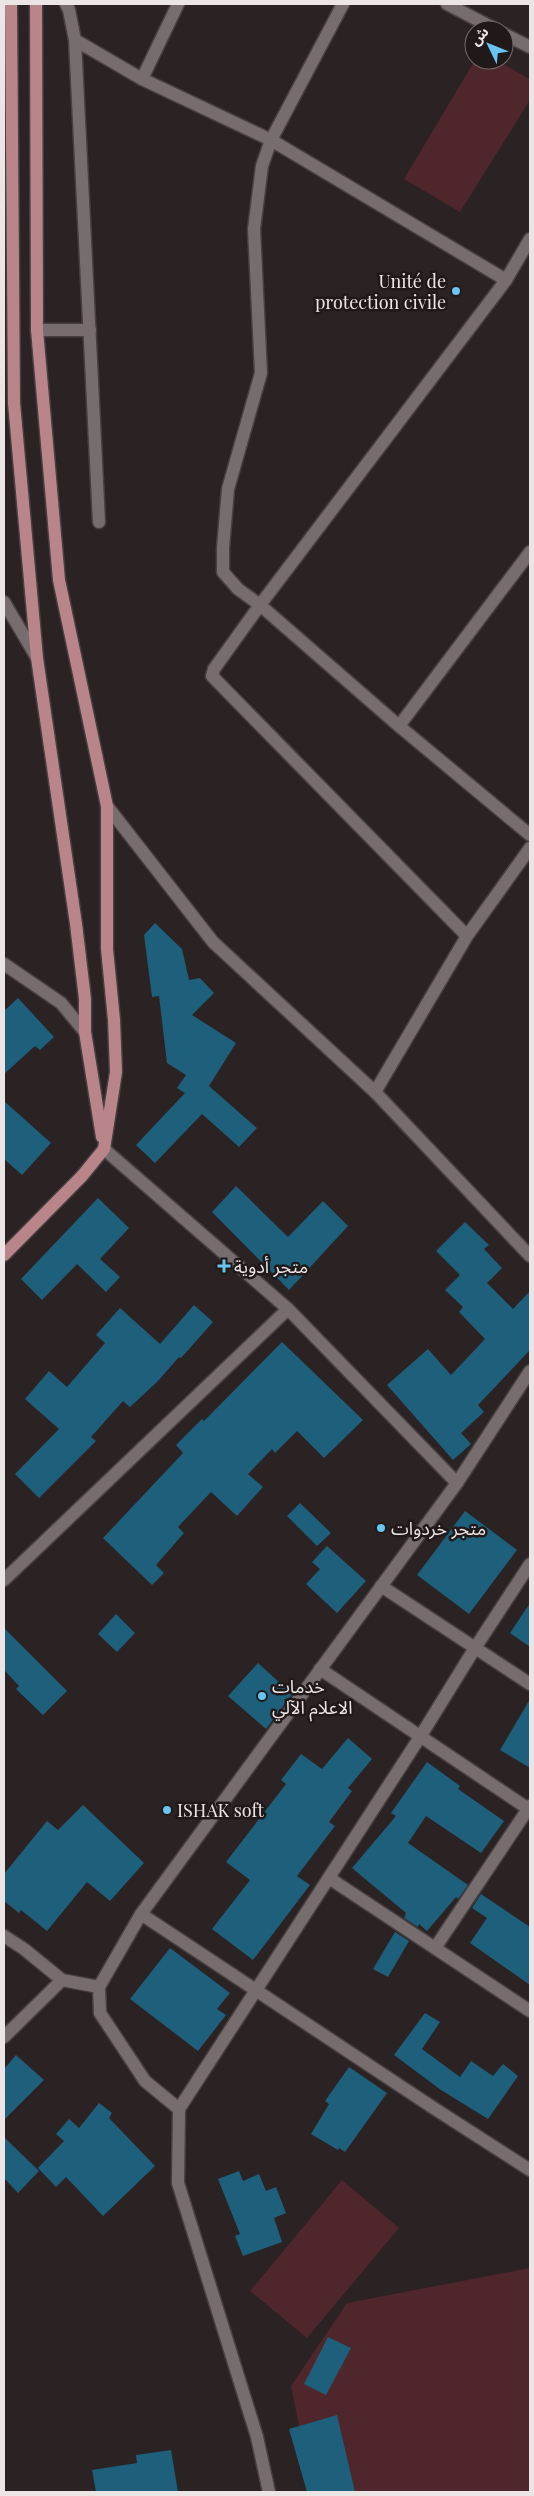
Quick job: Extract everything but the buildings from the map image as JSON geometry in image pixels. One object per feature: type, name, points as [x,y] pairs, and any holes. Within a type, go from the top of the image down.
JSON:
[{"type":"main road","points":[[11,4],[14,403],[37,658],[76,924],[85,999],[84,1032],[104,1149]]},
{"type":"main road","points":[[4,1256],[82,1176],[104,1149],[116,1072],[108,949],[107,806],[59,580],[37,330],[36,4]]},
{"type":"street","points":[[4,10],[11,4]]},
{"type":"street","points":[[66,4],[69,10],[74,40],[99,522]]},
{"type":"street","points":[[142,79],[178,4]]},
{"type":"street","points":[[343,4],[271,140],[262,166],[254,229],[261,373],[228,489],[223,572],[238,589],[260,605],[399,726],[530,835]]},
{"type":"street","points":[[448,4],[478,20]]},
{"type":"street","points":[[514,39],[530,47]]},
{"type":"street","points":[[74,40],[142,79],[271,140],[506,280]]},
{"type":"street","points":[[467,936],[212,676],[214,669],[260,605],[506,280],[530,239]]},
{"type":"street","points":[[37,330],[90,330]]},
{"type":"street","points":[[399,726],[530,552]]},
{"type":"street","points":[[4,602],[37,658]]},
{"type":"street","points":[[107,806],[213,942],[375,1092],[530,1256]]},
{"type":"street","points":[[375,1092],[467,936],[530,848]]},
{"type":"street","points":[[4,964],[61,1004],[84,1032]]},
{"type":"street","points":[[104,1149],[288,1309],[457,1483]]},
{"type":"street","points":[[4,1580],[288,1309]]},
{"type":"street","points":[[180,2109],[145,2081],[100,2013],[99,1986],[141,1914],[457,1483],[530,1371]]},
{"type":"street","points":[[269,2492],[257,2437],[178,2183],[180,2109],[530,1564]]},
{"type":"street","points":[[381,1586],[530,1684]]},
{"type":"street","points":[[320,1669],[530,1809],[435,1948]]},
{"type":"street","points":[[328,1878],[530,2011]]},
{"type":"street","points":[[141,1914],[432,2108],[530,2170]]},
{"type":"street","points":[[4,1936],[24,1949],[62,1980],[99,1986]]},
{"type":"street","points":[[4,2037],[62,1980]]},
{"type":"shaded area","points":[[469,70],[514,70],[530,79],[530,100],[460,212],[404,179]]},
{"type":"shaded area","points":[[342,2180],[399,2228],[307,2338],[250,2291]]},
{"type":"shaded area","points":[[530,2268],[530,2492],[312,2492],[291,2386],[347,2303]]},
{"type":"place","name":"Unité de protection civile","points":[[456,291]]},
{"type":"place","name":"متجر أدوية","points":[[224,1266]]},
{"type":"place","name":"متجر خردوات","points":[[381,1528]]},
{"type":"place","name":"خدمات الاعلام الآلي","points":[[262,1696]]},
{"type":"place","name":"ISHAK soft","points":[[167,1810]]}]
